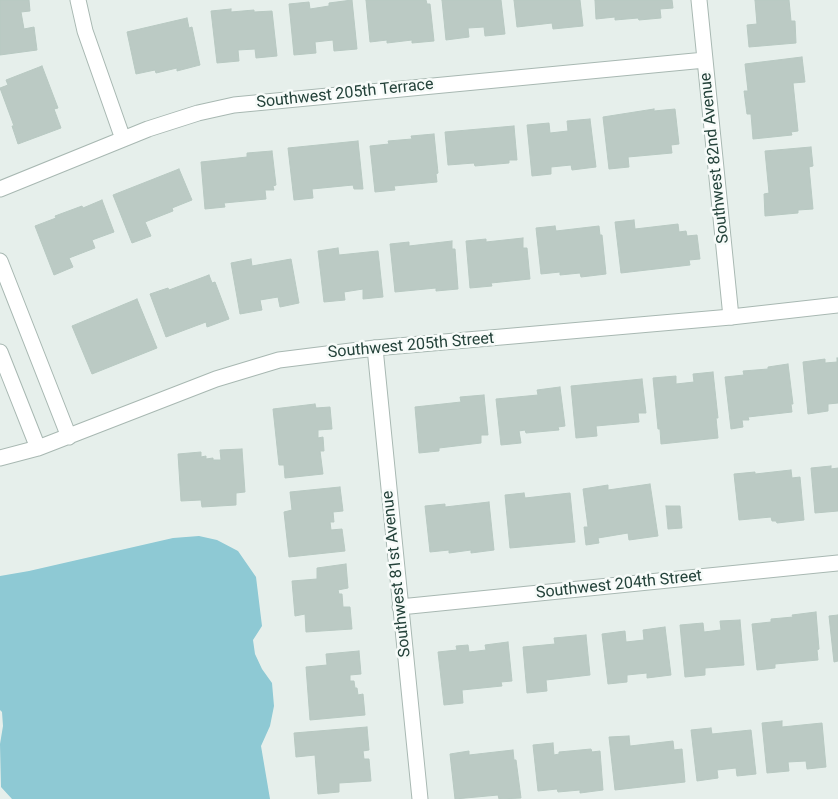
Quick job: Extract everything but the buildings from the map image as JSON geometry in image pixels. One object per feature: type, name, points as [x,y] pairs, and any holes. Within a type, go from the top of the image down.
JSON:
[{"type":"street","points":[[78,0],[85,31],[123,139]]},
{"type":"street","name":"Southwest 82nd Avenue","points":[[699,0],[731,316]]},
{"type":"street","name":"Southwest 205th Terrace","points":[[0,190],[174,120],[234,105],[705,60]]},
{"type":"street","points":[[0,261],[69,437]]},
{"type":"street","name":"Southwest 205th Street","points":[[0,458],[69,437],[216,379],[255,366],[303,356],[838,305]]},
{"type":"street","name":"Southwest 81st Avenue","points":[[375,348],[420,799]]},
{"type":"street","points":[[0,352],[38,448]]},
{"type":"street","name":"Southwest 204th Street","points":[[400,607],[838,563]]},
{"type":"water","points":[[199,536],[217,540],[238,551],[256,577],[262,626],[253,640],[255,654],[262,669],[272,683],[274,706],[270,726],[261,746],[270,799],[12,799],[1,787],[0,744],[3,726],[2,712],[0,710],[0,576],[173,538]]}]
